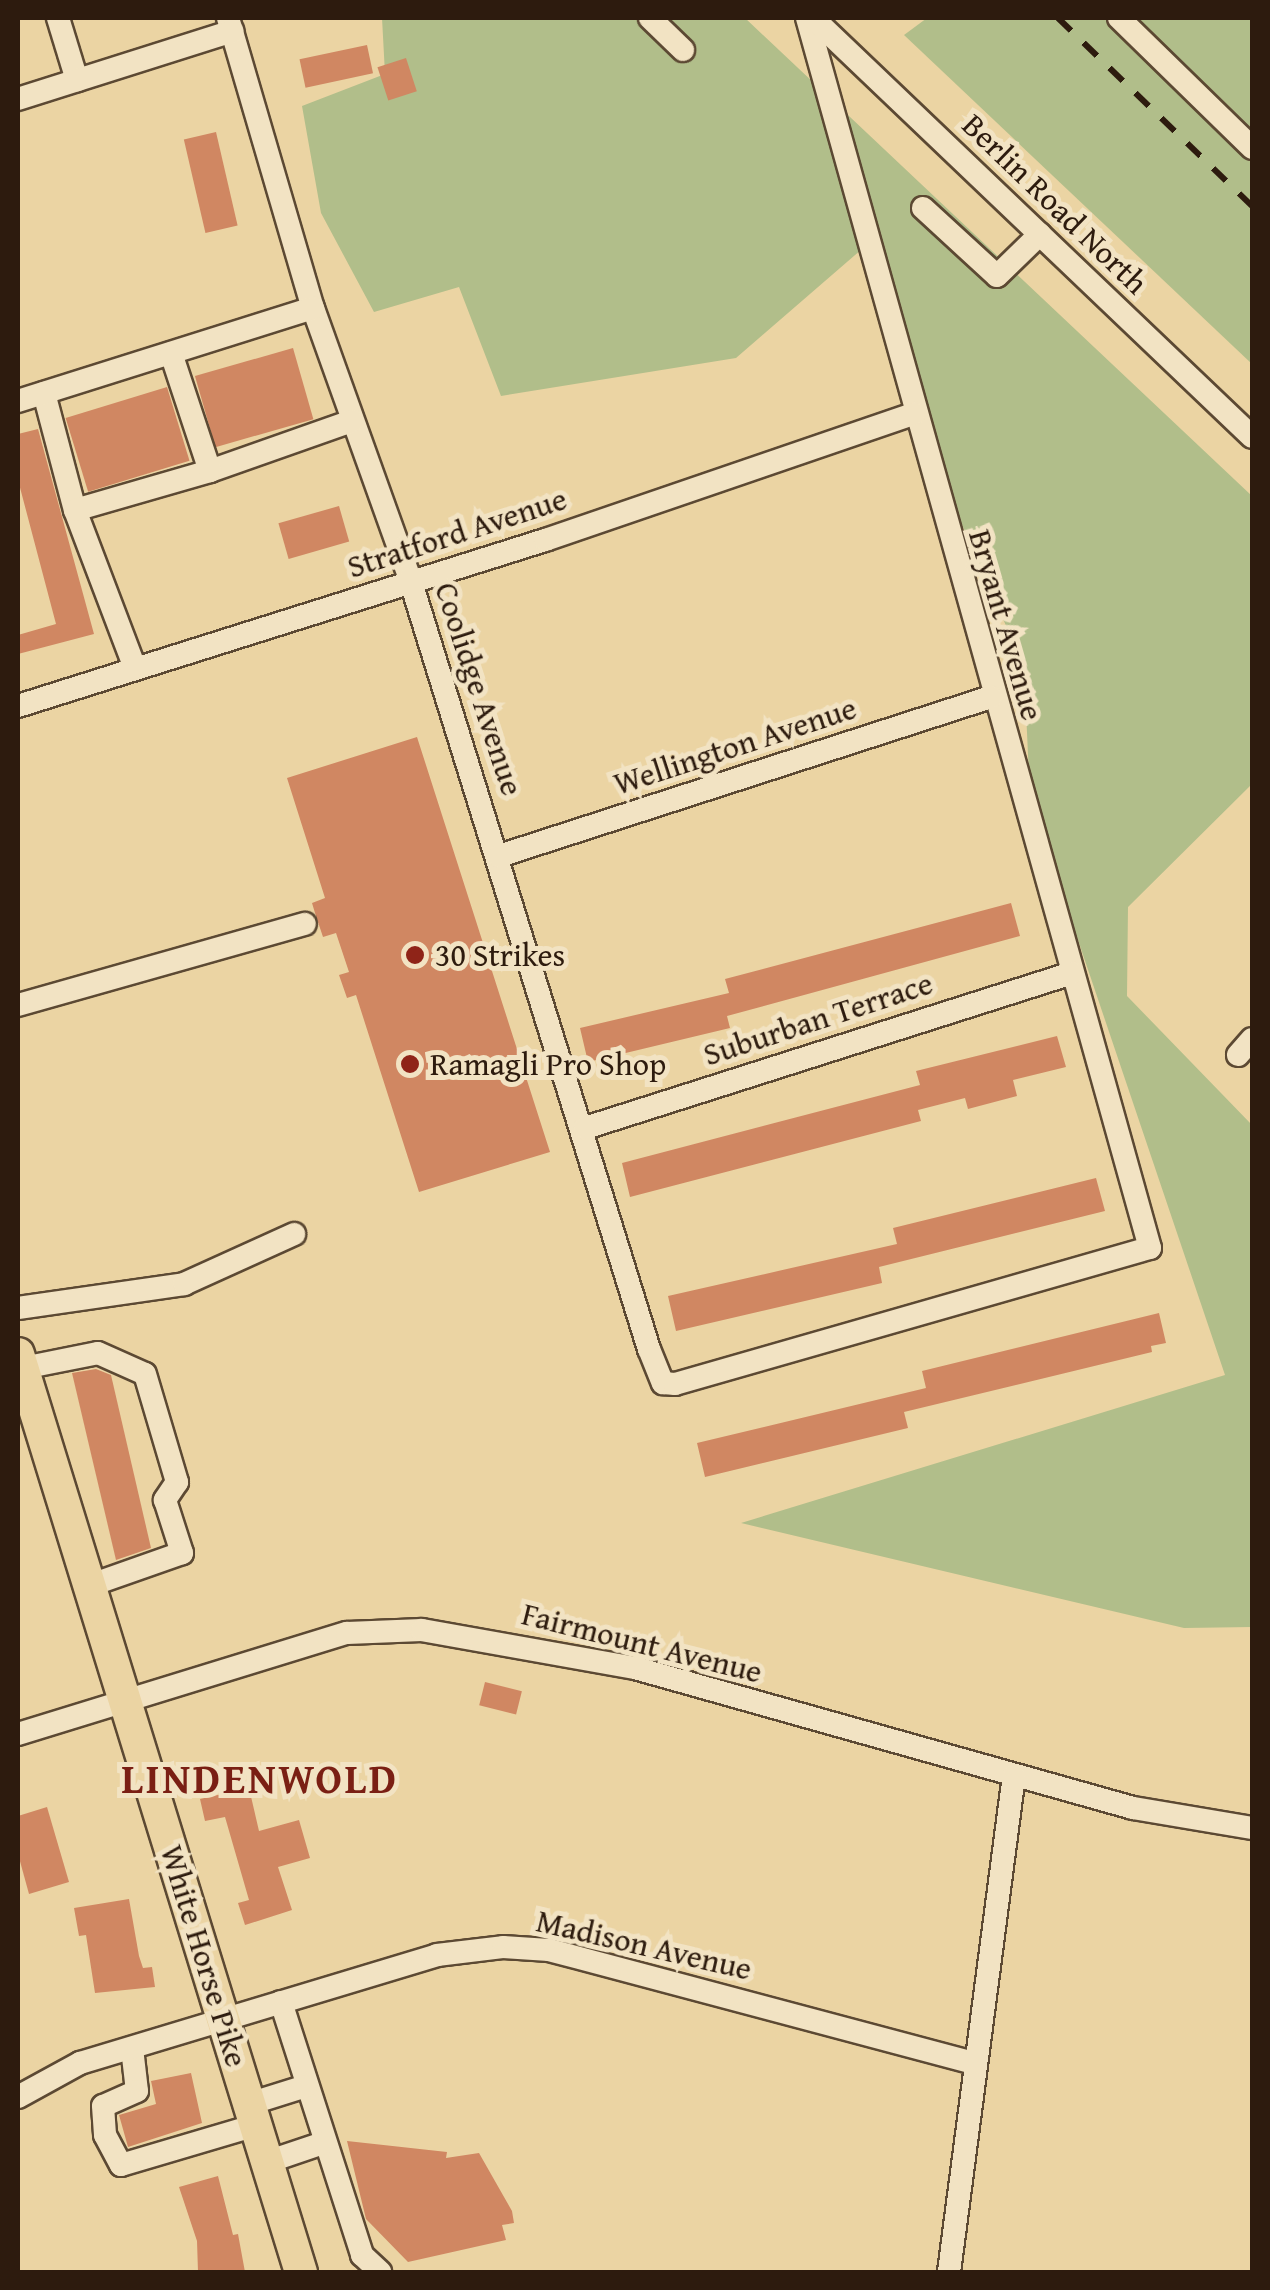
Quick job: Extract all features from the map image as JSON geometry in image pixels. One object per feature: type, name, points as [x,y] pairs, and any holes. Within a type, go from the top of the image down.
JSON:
[{"type":"highway","name":"White Horse Pike","points":[[20,1361],[301,2272]]},
{"type":"street","points":[[58,18],[77,80]]},
{"type":"street","points":[[650,18],[683,50]]},
{"type":"street","name":"Berlin Road North","points":[[810,18],[1252,437]]},
{"type":"street","name":"Bryant Avenue","points":[[664,1383],[1150,1248],[991,697],[810,18]]},
{"type":"street","points":[[1118,18],[1252,148]]},
{"type":"street","points":[[18,99],[230,24]]},
{"type":"street","name":"Coolidge Avenue","points":[[230,24],[313,308],[410,580],[664,1383]]},
{"type":"street","points":[[922,208],[997,276],[1040,234]]},
{"type":"street","points":[[18,401],[313,308]]},
{"type":"street","points":[[171,353],[210,471]]},
{"type":"street","points":[[44,393],[75,510],[135,668]]},
{"type":"street","name":"Stratford Avenue","points":[[18,706],[914,414]]},
{"type":"street","points":[[75,510],[210,471],[352,421]]},
{"type":"street","name":"Wellington Avenue","points":[[498,856],[991,697]]},
{"type":"street","points":[[18,1005],[305,924]]},
{"type":"street","name":"Suburban Terrace","points":[[585,1128],[1072,973]]},
{"type":"street","points":[[18,1308],[184,1284],[294,1234]]},
{"type":"street","points":[[20,1361],[98,1354],[145,1374],[177,1482],[165,1500],[182,1553],[91,1585]]},
{"type":"street","name":"Fairmount Avenue","points":[[18,1734],[126,1697],[347,1633],[422,1630],[635,1668],[1133,1808],[1252,1828]]},
{"type":"street","points":[[949,2272],[973,2062],[1014,1775]]},
{"type":"street","name":"Madison Avenue","points":[[18,2097],[80,2063],[449,1953],[548,1950],[973,2062]]},
{"type":"street","points":[[281,2002],[362,2255],[374,2271]]},
{"type":"street","points":[[132,2048],[137,2091],[103,2106],[105,2135],[122,2166],[253,2114],[306,2086]]},
{"type":"street","points":[[267,2162],[324,2143]]},
{"type":"green space","points":[[382,18],[745,18],[1252,496],[1252,784],[1128,907],[1127,996],[1252,1125],[1252,1627],[1184,1628],[741,1523],[1225,1375],[1030,798],[1024,667],[929,449],[862,249],[736,358],[501,396],[459,287],[374,312],[321,213],[302,106],[385,74]]},
{"type":"green space","points":[[927,18],[1252,18],[1252,364],[904,35]]},
{"type":"building","points":[[367,45],[373,73],[306,88],[300,59]]},
{"type":"building","points":[[406,58],[417,91],[388,101],[377,67]]},
{"type":"building","points":[[216,132],[238,226],[205,233],[184,139]]},
{"type":"building","points":[[293,348],[313,419],[215,447],[195,376]]},
{"type":"building","points":[[167,387],[190,461],[88,492],[66,418]]},
{"type":"building","points":[[38,429],[94,634],[18,654],[18,635],[56,624],[18,480],[18,434]]},
{"type":"building","points":[[339,506],[349,542],[289,559],[278,523]]},
{"type":"building","name":"30 Strikes","points":[[417,737],[550,1152],[419,1192],[356,995],[347,998],[339,975],[349,972],[336,933],[323,937],[315,913],[312,903],[325,898],[287,778]]},
{"type":"building","points":[[1011,903],[1020,936],[727,1016],[730,1028],[588,1062],[580,1028],[729,993],[725,979]]},
{"type":"building","points":[[1057,1036],[1066,1067],[1013,1080],[1017,1096],[968,1109],[965,1098],[918,1110],[921,1121],[630,1197],[622,1163],[920,1085],[916,1071]]},
{"type":"building","points":[[1096,1178],[1105,1211],[879,1267],[882,1283],[676,1331],[668,1296],[897,1244],[893,1228]]},
{"type":"building","points":[[1159,1313],[1166,1343],[1151,1346],[1152,1352],[904,1412],[908,1428],[705,1477],[697,1443],[926,1388],[922,1371]]},
{"type":"building","points":[[96,1369],[111,1375],[151,1548],[116,1560],[72,1373]]},
{"type":"building","points":[[485,1682],[522,1691],[516,1714],[479,1705]]},
{"type":"building","points":[[249,1788],[259,1831],[299,1820],[310,1858],[278,1867],[292,1910],[245,1925],[238,1903],[249,1900],[225,1817],[205,1821],[200,1799]]},
{"type":"building","points":[[47,1807],[69,1882],[29,1894],[18,1854],[18,1816]]},
{"type":"building","points":[[129,1899],[139,1956],[143,1968],[152,1967],[155,1987],[95,1993],[86,1935],[79,1936],[74,1908]]},
{"type":"building","points":[[191,2073],[202,2123],[128,2147],[119,2115],[156,2104],[151,2081]]},
{"type":"building","points":[[347,2141],[447,2152],[446,2158],[479,2153],[512,2211],[514,2223],[502,2225],[506,2240],[408,2262],[366,2219]]},
{"type":"building","points":[[218,2176],[233,2235],[238,2234],[245,2272],[198,2272],[197,2241],[179,2187]]},
{"type":"railway","points":[[1058,18],[1252,206]]},
{"type":"place","name":"30 Strikes","points":[[415,955]]},
{"type":"place","name":"Ramagli Pro Shop","points":[[410,1064]]},
{"type":"district","name":"LINDENWOLD","points":[[260,1778]]}]
